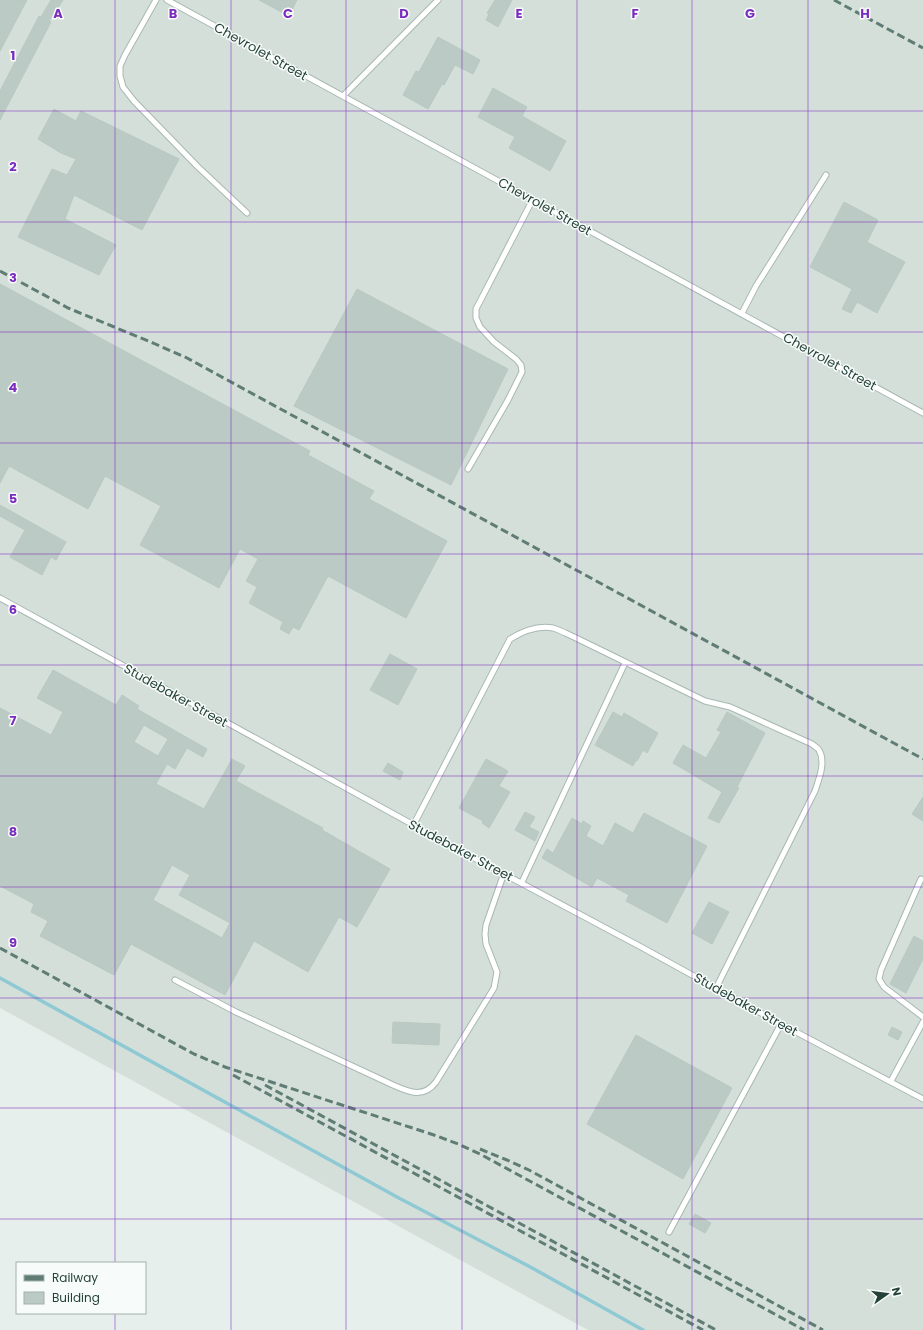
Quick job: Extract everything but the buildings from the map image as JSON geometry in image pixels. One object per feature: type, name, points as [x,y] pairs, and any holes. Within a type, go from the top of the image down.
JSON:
[{"type":"lane","points":[[156,0],[120,66],[120,76],[123,87],[134,101],[198,167],[247,213]]},
{"type":"lane","name":"Chevrolet Street","points":[[167,0],[923,412]]},
{"type":"lane","points":[[343,96],[438,0]]},
{"type":"lane","points":[[742,313],[756,286],[826,175]]},
{"type":"lane","points":[[468,469],[508,400],[522,372],[521,365],[516,359],[494,342],[480,327],[476,318],[476,309],[534,199]]},
{"type":"lane","name":"Studebaker Street","points":[[0,598],[781,1024],[923,1099]]},
{"type":"lane","points":[[414,824],[510,639],[521,632],[535,628],[553,628],[574,636],[625,663],[706,701],[730,707],[812,744],[819,749],[821,759],[821,771],[816,791],[716,988]]},
{"type":"lane","points":[[522,882],[625,663]]},
{"type":"lane","points":[[175,980],[236,1012],[408,1092],[424,1092],[429,1090],[436,1082],[494,988],[497,972],[486,944],[485,934],[486,925],[504,873]]},
{"type":"lane","points":[[921,879],[881,970],[879,980],[884,988],[923,1016]]},
{"type":"lane","points":[[891,1081],[923,1022]]},
{"type":"lane","points":[[669,1232],[781,1024]]},
{"type":"shaded area","points":[[0,0],[923,0],[923,1330],[588,1330],[0,1008]]},
{"type":"waterway","points":[[0,978],[397,1197],[534,1269],[643,1330]]},
{"type":"railway","points":[[834,0],[923,48]]},
{"type":"railway","points":[[0,271],[68,308],[187,358],[923,759]]},
{"type":"railway","points":[[0,948],[194,1054],[225,1067],[434,1135],[480,1154],[804,1330]]},
{"type":"railway","points":[[233,1075],[703,1330]]},
{"type":"railway","points":[[265,1085],[716,1330]]},
{"type":"railway","points":[[480,1149],[529,1170],[823,1330]]}]
